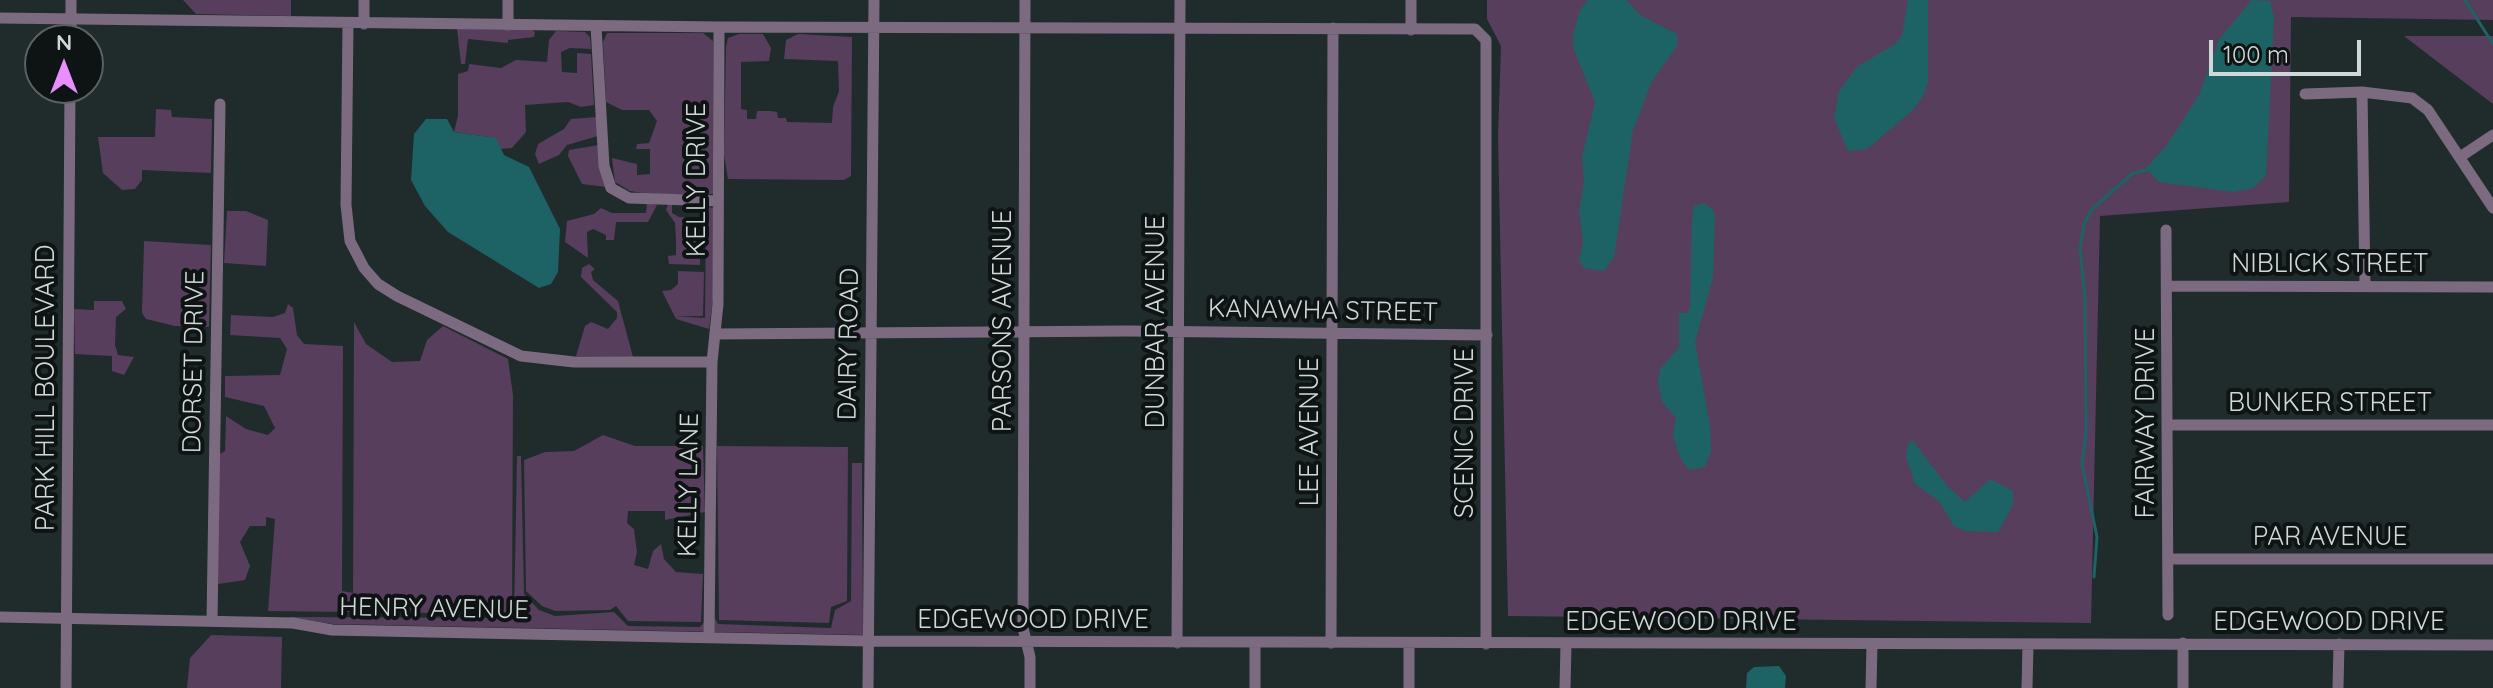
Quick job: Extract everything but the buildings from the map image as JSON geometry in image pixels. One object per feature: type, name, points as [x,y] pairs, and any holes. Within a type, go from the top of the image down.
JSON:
[{"type":"street","points":[[71,0],[71,24]]},
{"type":"street","points":[[364,0],[364,24]]},
{"type":"street","points":[[508,0],[508,25]]},
{"type":"street","name":"DAIRY ROAD","points":[[868,688],[874,0]]},
{"type":"street","name":"PARSONS AVENUE","points":[[1025,0],[1025,642],[1030,657],[1030,688]]},
{"type":"street","name":"DUNBAR AVENUE","points":[[1177,643],[1180,0]]},
{"type":"street","points":[[0,18],[348,24],[1411,30],[1411,0]]},
{"type":"street","points":[[348,24],[346,205],[350,241],[364,268],[378,284],[521,356],[574,362],[712,362]]},
{"type":"street","points":[[596,26],[604,166],[611,188],[629,198],[718,201]]},
{"type":"street","name":"KELLY DRIVE","points":[[716,334],[719,27]]},
{"type":"street","name":"LEE AVENUE","points":[[1331,643],[1333,28]]},
{"type":"street","name":"SCENIC DRIVE","points":[[1411,30],[1481,32],[1486,40],[1486,644]]},
{"type":"street","points":[[2305,94],[2362,92],[2412,98],[2428,110],[2493,208]]},
{"type":"street","points":[[2362,92],[2365,285]]},
{"type":"street","name":"PARK HILL BOULEVARD","points":[[66,688],[70,104]]},
{"type":"street","name":"DORSET DRIVE","points":[[212,621],[220,104]]},
{"type":"street","points":[[2460,157],[2493,135]]},
{"type":"street","name":"FAIRWAY DRIVE","points":[[2166,230],[2168,615]]},
{"type":"street","name":"NIBLICK STREET","points":[[2167,286],[2493,287]]},
{"type":"street","name":"KANAWHA STREET","points":[[716,334],[1025,331],[1487,335]]},
{"type":"street","name":"KELLY LANE","points":[[709,637],[712,362],[716,334]]},
{"type":"street","name":"BUNKER STREET","points":[[2168,425],[2493,425]]},
{"type":"street","name":"PAR AVENUE","points":[[2168,559],[2493,559]]},
{"type":"street","name":"HENRY AVENUE","points":[[0,617],[293,623],[332,630],[868,641]]},
{"type":"street","name":"EDGEWOOD DRIVE","points":[[868,641],[2493,645]]},
{"type":"street","points":[[2183,643],[2183,688]]},
{"type":"street","points":[[1255,644],[1255,688]]},
{"type":"street","points":[[1409,644],[1409,688]]},
{"type":"street","points":[[1565,688],[1566,644]]},
{"type":"street","points":[[1871,688],[1872,644]]},
{"type":"street","points":[[2027,688],[2028,644]]},
{"type":"street","points":[[2338,688],[2339,644]]},
{"type":"shaded area","points":[[183,0],[291,0],[291,16],[196,14]]},
{"type":"shaded area","points":[[1487,0],[2493,0],[2493,20],[2291,17],[2289,202],[2100,216],[2091,623],[1508,616],[1498,136],[1501,46],[1487,19]]},
{"type":"shaded area","points":[[457,29],[535,32],[534,37],[508,40],[508,43],[468,39],[465,64],[461,64]]},
{"type":"shaded area","points":[[556,31],[585,32],[590,37],[591,49],[570,48],[561,52],[562,72],[577,73],[577,53],[591,54],[594,105],[581,107],[568,102],[525,105],[526,132],[512,148],[501,149],[495,138],[454,132],[458,116],[458,74],[468,71],[469,64],[501,68],[516,60],[547,62],[549,40]]},
{"type":"shaded area","points":[[607,33],[703,33],[713,41],[713,194],[649,194],[630,191],[615,182],[612,158],[637,164],[637,175],[650,174],[650,149],[636,149],[637,144],[649,143],[657,121],[649,110],[622,110],[606,102],[603,42]]},
{"type":"shaded area","points":[[739,34],[763,34],[771,48],[769,61],[741,62],[741,109],[747,110],[747,119],[756,119],[757,111],[771,111],[777,112],[778,118],[786,118],[787,122],[832,123],[833,107],[839,91],[838,61],[784,59],[786,40],[798,34],[852,37],[851,176],[844,180],[728,179],[724,155],[726,47],[728,38]]},
{"type":"shaded area","points":[[2404,36],[2493,36],[2493,104],[2443,66]]},
{"type":"shaded area","points":[[156,109],[171,110],[172,117],[212,119],[211,173],[142,170],[142,180],[135,189],[122,190],[103,173],[98,137],[155,137]]},
{"type":"shaded area","points":[[597,117],[598,136],[567,145],[559,155],[539,164],[535,154],[538,144],[564,129],[571,119]]},
{"type":"shaded area","points":[[599,145],[606,187],[582,184],[568,156],[569,150]]},
{"type":"shaded area","points":[[647,203],[657,205],[648,222],[616,222],[614,240],[606,240],[606,235],[593,229],[587,232],[588,258],[565,242],[567,221],[594,214],[601,208],[612,213],[646,213]]},
{"type":"shaded area","points":[[668,204],[672,204],[672,213],[679,217],[700,218],[700,265],[669,264],[668,256],[676,255],[676,240],[675,223],[666,210]]},
{"type":"shaded area","points":[[706,206],[715,209],[714,292],[709,329],[676,319],[662,291],[671,290],[678,284],[678,271],[704,272],[703,316],[676,316],[705,318]]},
{"type":"shaded area","points":[[227,211],[246,211],[268,220],[266,266],[224,263]]},
{"type":"shaded area","points":[[144,241],[211,245],[209,327],[175,326],[146,319],[142,313]]},
{"type":"shaded area","points":[[589,264],[595,269],[591,272],[593,280],[618,301],[633,357],[576,356],[585,326],[591,322],[608,329],[617,318],[617,312],[581,277],[582,268]]},
{"type":"shaded area","points":[[94,301],[122,301],[126,309],[116,317],[115,345],[118,355],[134,357],[124,375],[112,371],[112,356],[75,354],[74,309],[94,310]]},
{"type":"shaded area","points":[[288,304],[293,308],[297,335],[304,344],[343,346],[342,591],[353,593],[354,322],[366,344],[392,362],[420,361],[427,340],[443,326],[508,359],[513,395],[512,614],[268,611],[275,519],[266,517],[266,526],[250,526],[240,542],[250,566],[245,580],[218,584],[218,455],[225,451],[226,416],[246,429],[268,435],[275,428],[264,406],[225,397],[225,376],[280,375],[287,349],[280,338],[230,335],[231,315],[273,317],[285,313]]},
{"type":"shaded area","points":[[603,435],[635,446],[703,446],[705,512],[665,520],[665,511],[628,511],[627,523],[634,529],[637,552],[634,565],[648,569],[653,551],[661,544],[664,559],[676,572],[703,574],[701,622],[628,621],[616,606],[610,610],[555,611],[542,606],[526,591],[524,460],[545,452],[574,451]]},
{"type":"shaded area","points":[[717,446],[848,447],[847,601],[831,607],[829,623],[719,620]]},
{"type":"shaded area","points":[[517,456],[521,456],[524,594],[539,610],[555,616],[614,612],[628,626],[700,627],[712,613],[718,624],[831,628],[835,610],[851,601],[852,463],[862,463],[863,635],[333,624],[285,617],[514,618]]},
{"type":"shaded area","points":[[211,635],[282,637],[281,688],[187,688],[190,658]]},
{"type":"water","points":[[1588,0],[1626,0],[1640,15],[1677,34],[1677,46],[1652,81],[1633,130],[1614,257],[1604,271],[1584,268],[1579,260],[1583,242],[1579,210],[1584,182],[1582,157],[1595,102],[1573,47],[1573,34],[1580,10]]},
{"type":"water","points":[[1908,0],[1928,0],[1928,82],[1923,96],[1914,109],[1867,149],[1848,151],[1834,118],[1839,91],[1858,66],[1895,44],[1902,35]]},
{"type":"water","points":[[2252,0],[2270,1],[2274,17],[2266,175],[2253,188],[2233,192],[2159,182],[2146,168],[2167,145],[2199,95],[2219,39]]},
{"type":"water","points":[[426,119],[447,119],[454,132],[496,138],[504,155],[529,167],[560,229],[558,272],[551,284],[539,288],[448,232],[425,206],[411,180],[414,134]]},
{"type":"water","points":[[1704,203],[1713,210],[1715,217],[1713,277],[1695,342],[1710,426],[1711,451],[1705,467],[1689,470],[1680,458],[1673,434],[1676,418],[1662,402],[1658,382],[1660,369],[1679,347],[1679,313],[1687,313],[1690,308],[1692,215],[1694,206]]},
{"type":"water","points":[[1912,440],[1948,487],[1965,502],[1990,479],[2013,491],[2013,505],[1998,532],[1965,531],[1954,526],[1939,501],[1915,484],[1906,457],[1908,444]]},
{"type":"water","points":[[1779,666],[1786,676],[1785,688],[1746,688],[1747,673],[1754,667]]},
{"type":"waterway","points":[[2465,0],[2493,44]]},
{"type":"waterway","points":[[2094,577],[2097,537],[2082,464],[2086,431],[2085,299],[2080,248],[2084,224],[2092,209],[2133,173],[2147,170]]}]
